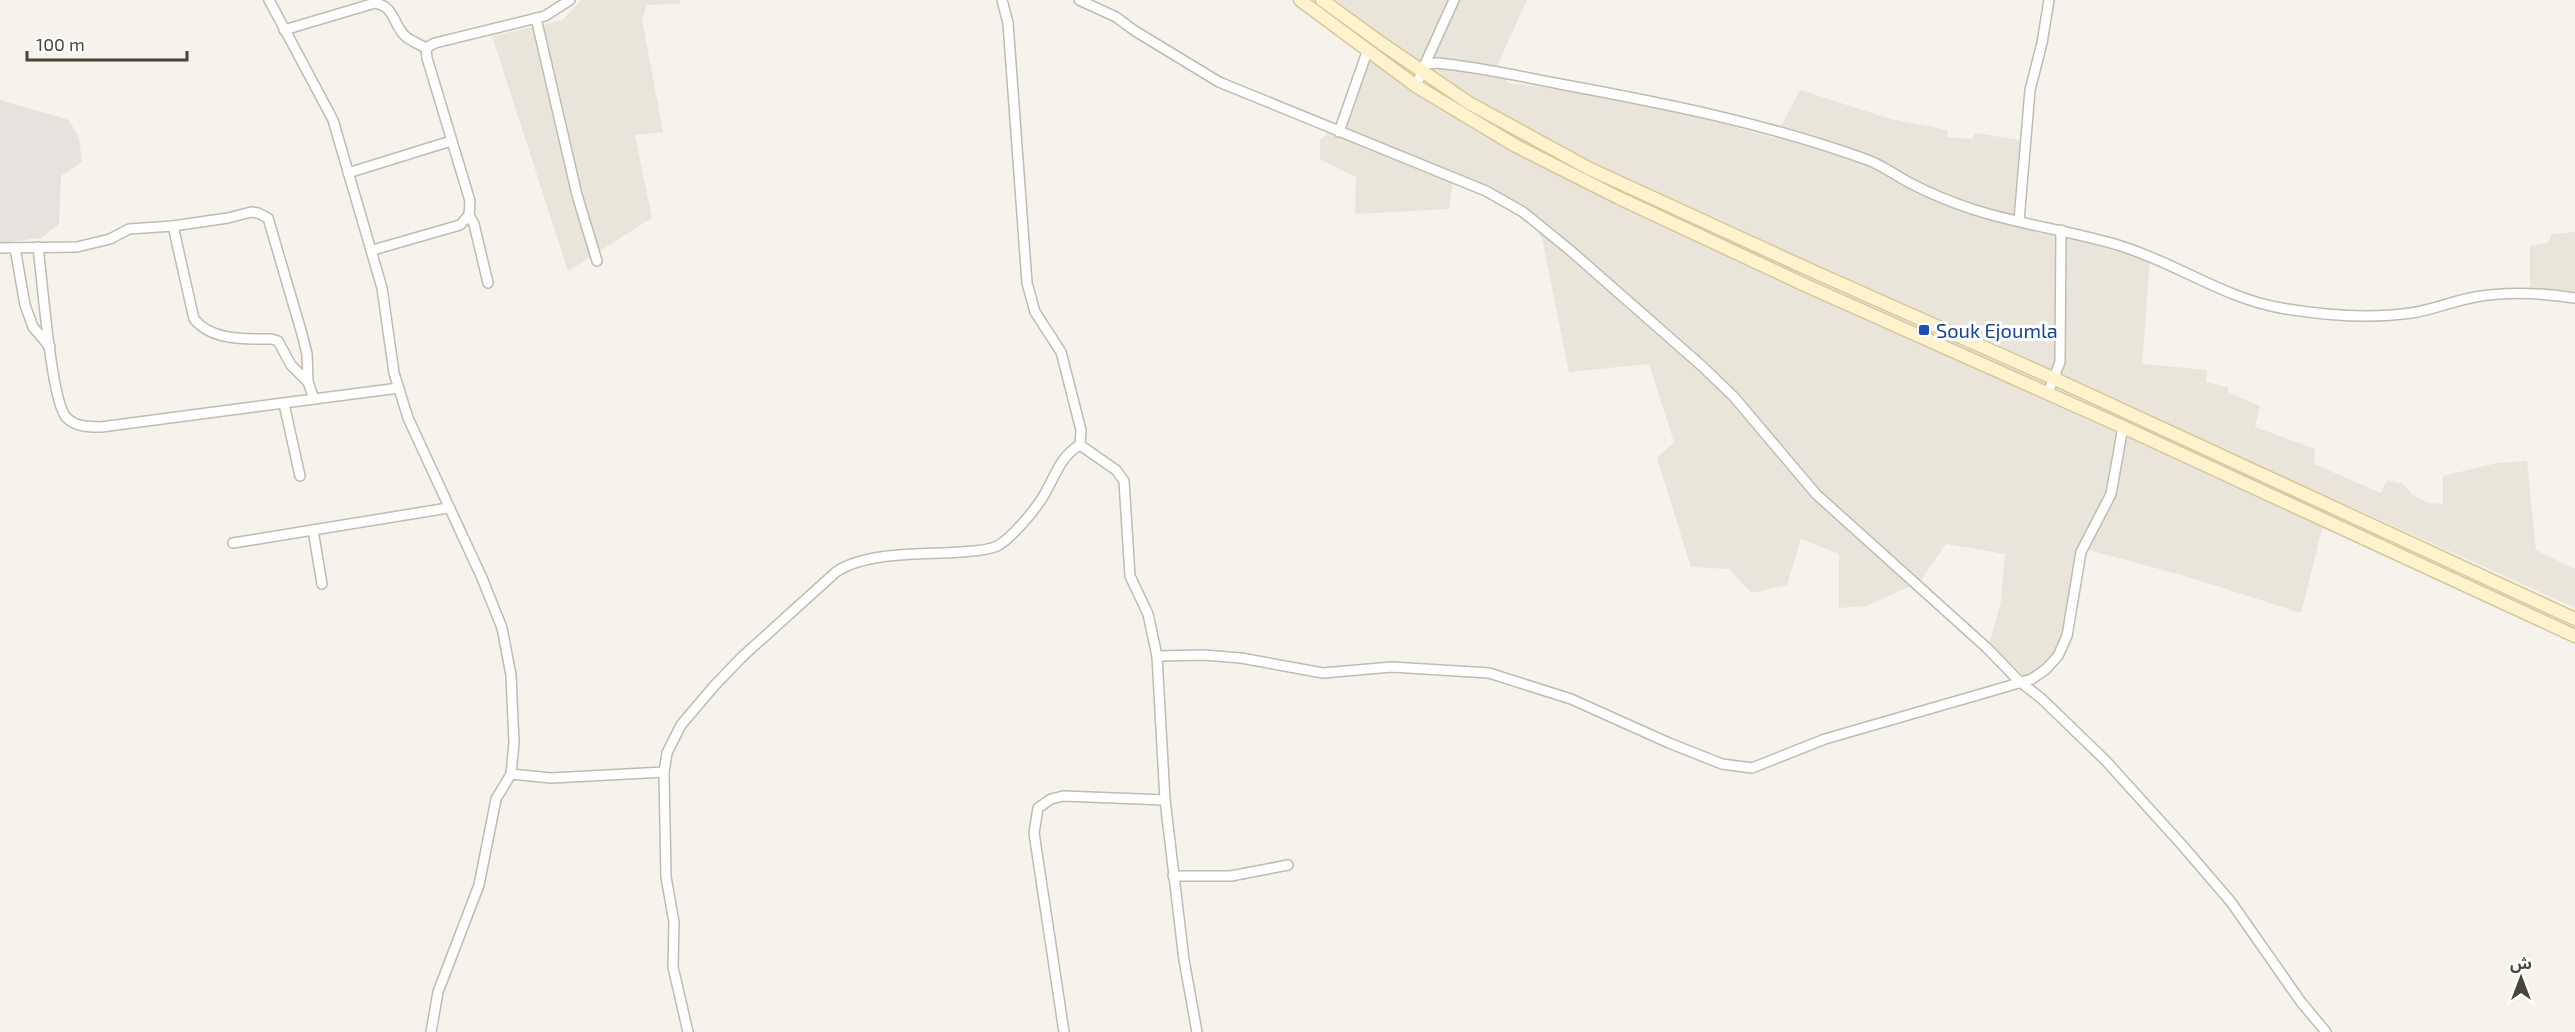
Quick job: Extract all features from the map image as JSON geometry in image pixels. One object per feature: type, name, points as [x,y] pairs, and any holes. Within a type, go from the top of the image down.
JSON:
[{"type":"main road","points":[[1300,0],[1367,52],[1416,86],[1516,146],[1684,229],[2233,477],[2575,636]]},
{"type":"main road","points":[[1322,0],[1423,67],[1469,103],[1533,139],[1637,192],[2055,379],[2575,619]]},
{"type":"main road","points":[[1684,229],[1690,215]]},
{"type":"main road","points":[[2233,477],[2238,465]]},
{"type":"main road","points":[[2441,575],[2448,561]]},
{"type":"street","points":[[269,0],[333,120],[352,193],[373,250],[382,288],[390,351],[408,418],[482,578],[502,628],[511,675],[514,743],[511,774],[496,799],[479,885],[438,992],[431,1032]]},
{"type":"street","points":[[426,48],[435,43],[545,16],[570,0]]},
{"type":"street","points":[[1002,0],[1008,23],[1027,283],[1035,312],[1061,352],[1081,430],[1080,445]]},
{"type":"street","points":[[1078,0],[1116,17],[1219,82],[1486,191],[1523,212],[1571,251],[1711,374],[1765,431],[1791,466],[1816,494],[1987,648],[2131,787],[2198,862],[2230,902],[2301,1002],[2326,1032]]},
{"type":"street","points":[[1416,86],[1454,0]]},
{"type":"street","points":[[2019,221],[2030,90],[2042,43],[2049,0]]},
{"type":"street","points":[[284,30],[363,3],[384,5],[403,34],[426,48]]},
{"type":"street","points":[[536,18],[577,195],[597,261]]},
{"type":"street","points":[[426,48],[427,58],[470,201],[469,215],[474,224],[488,283]]},
{"type":"street","points":[[1339,132],[1367,52]]},
{"type":"street","points":[[1423,67],[1467,66],[1520,75],[1695,110],[1808,140],[1869,160],[1913,185],[1975,210],[2090,236],[2139,252],[2216,288],[2280,308],[2389,315],[2413,313],[2473,298],[2500,294],[2543,294],[2575,298]]},
{"type":"street","points":[[348,173],[451,141]]},
{"type":"street","points":[[0,248],[78,247],[110,239],[129,229],[173,226],[228,218],[251,212],[258,213],[267,218],[307,354],[308,382],[314,399]]},
{"type":"street","points":[[373,250],[460,225],[469,215]]},
{"type":"street","points":[[173,226],[194,319],[201,328],[223,336],[278,341],[291,365],[308,382]]},
{"type":"street","points":[[2048,393],[2060,362],[2061,230]]},
{"type":"street","points":[[15,248],[25,305],[33,327],[50,347]]},
{"type":"street","points":[[38,248],[54,381],[60,407],[66,417],[79,425],[101,427],[135,424],[399,388]]},
{"type":"street","points":[[284,404],[300,476]]},
{"type":"street","points":[[1157,656],[1241,658],[1323,673],[1392,667],[1489,673],[1571,699],[1722,764],[1752,768],[1825,739],[1988,693],[2039,675],[2058,656],[2067,636],[2081,552],[2111,494],[2123,427]]},
{"type":"street","points":[[1080,445],[1116,470],[1124,482],[1130,576],[1148,614],[1157,656],[1165,800],[1173,876],[1184,960],[1197,1032]]},
{"type":"street","points":[[688,1032],[673,967],[674,922],[666,877],[664,772],[671,743],[689,715],[743,656],[820,584],[845,566],[868,559],[974,551],[996,547],[1005,541],[1038,504],[1061,462],[1072,449],[1080,445]]},
{"type":"street","points":[[232,543],[448,508]]},
{"type":"street","points":[[313,530],[322,584]]},
{"type":"street","points":[[2038,696],[2039,675]]},
{"type":"street","points":[[511,774],[551,778],[664,772]]},
{"type":"street","points":[[1064,1032],[1034,833],[1038,808],[1051,799],[1063,796],[1165,800]]},
{"type":"street","points":[[1173,876],[1231,876],[1287,865]]},
{"type":"shaded area","points":[[581,0],[680,0],[680,4],[647,5],[642,19],[663,132],[635,135],[652,218],[568,271],[492,36],[563,20]]},
{"type":"shaded area","points":[[1336,0],[1527,0],[1497,66],[1509,83],[1571,91],[1660,107],[1775,138],[1800,90],[1891,119],[1947,130],[1948,137],[1972,139],[1975,133],[2020,140],[2014,223],[2150,260],[2142,364],[2207,370],[2206,382],[2228,387],[2228,392],[2260,406],[2255,427],[2315,449],[2314,464],[2381,493],[2387,480],[2403,484],[2414,496],[2429,503],[2443,504],[2443,476],[2497,463],[2527,461],[2536,550],[2575,569],[2575,608],[2338,501],[2321,532],[2301,613],[2185,576],[2085,549],[2064,638],[2050,663],[2027,678],[1989,645],[2001,601],[2005,554],[1946,544],[1920,582],[1866,606],[1839,608],[1839,554],[1801,539],[1787,585],[1752,593],[1729,569],[1691,567],[1657,458],[1674,442],[1649,364],[1569,372],[1542,238],[1518,206],[1454,172],[1449,209],[1355,214],[1356,177],[1320,159],[1320,140],[1353,110],[1369,28]]},
{"type":"shaded area","points":[[0,100],[69,120],[79,138],[82,162],[61,176],[59,224],[41,238],[0,243]]},
{"type":"shaded area","points":[[2575,232],[2575,295],[2530,289],[2530,246],[2548,243],[2552,234]]},
{"type":"place","name":"Souk Ejoumla","points":[[1924,330]]}]
